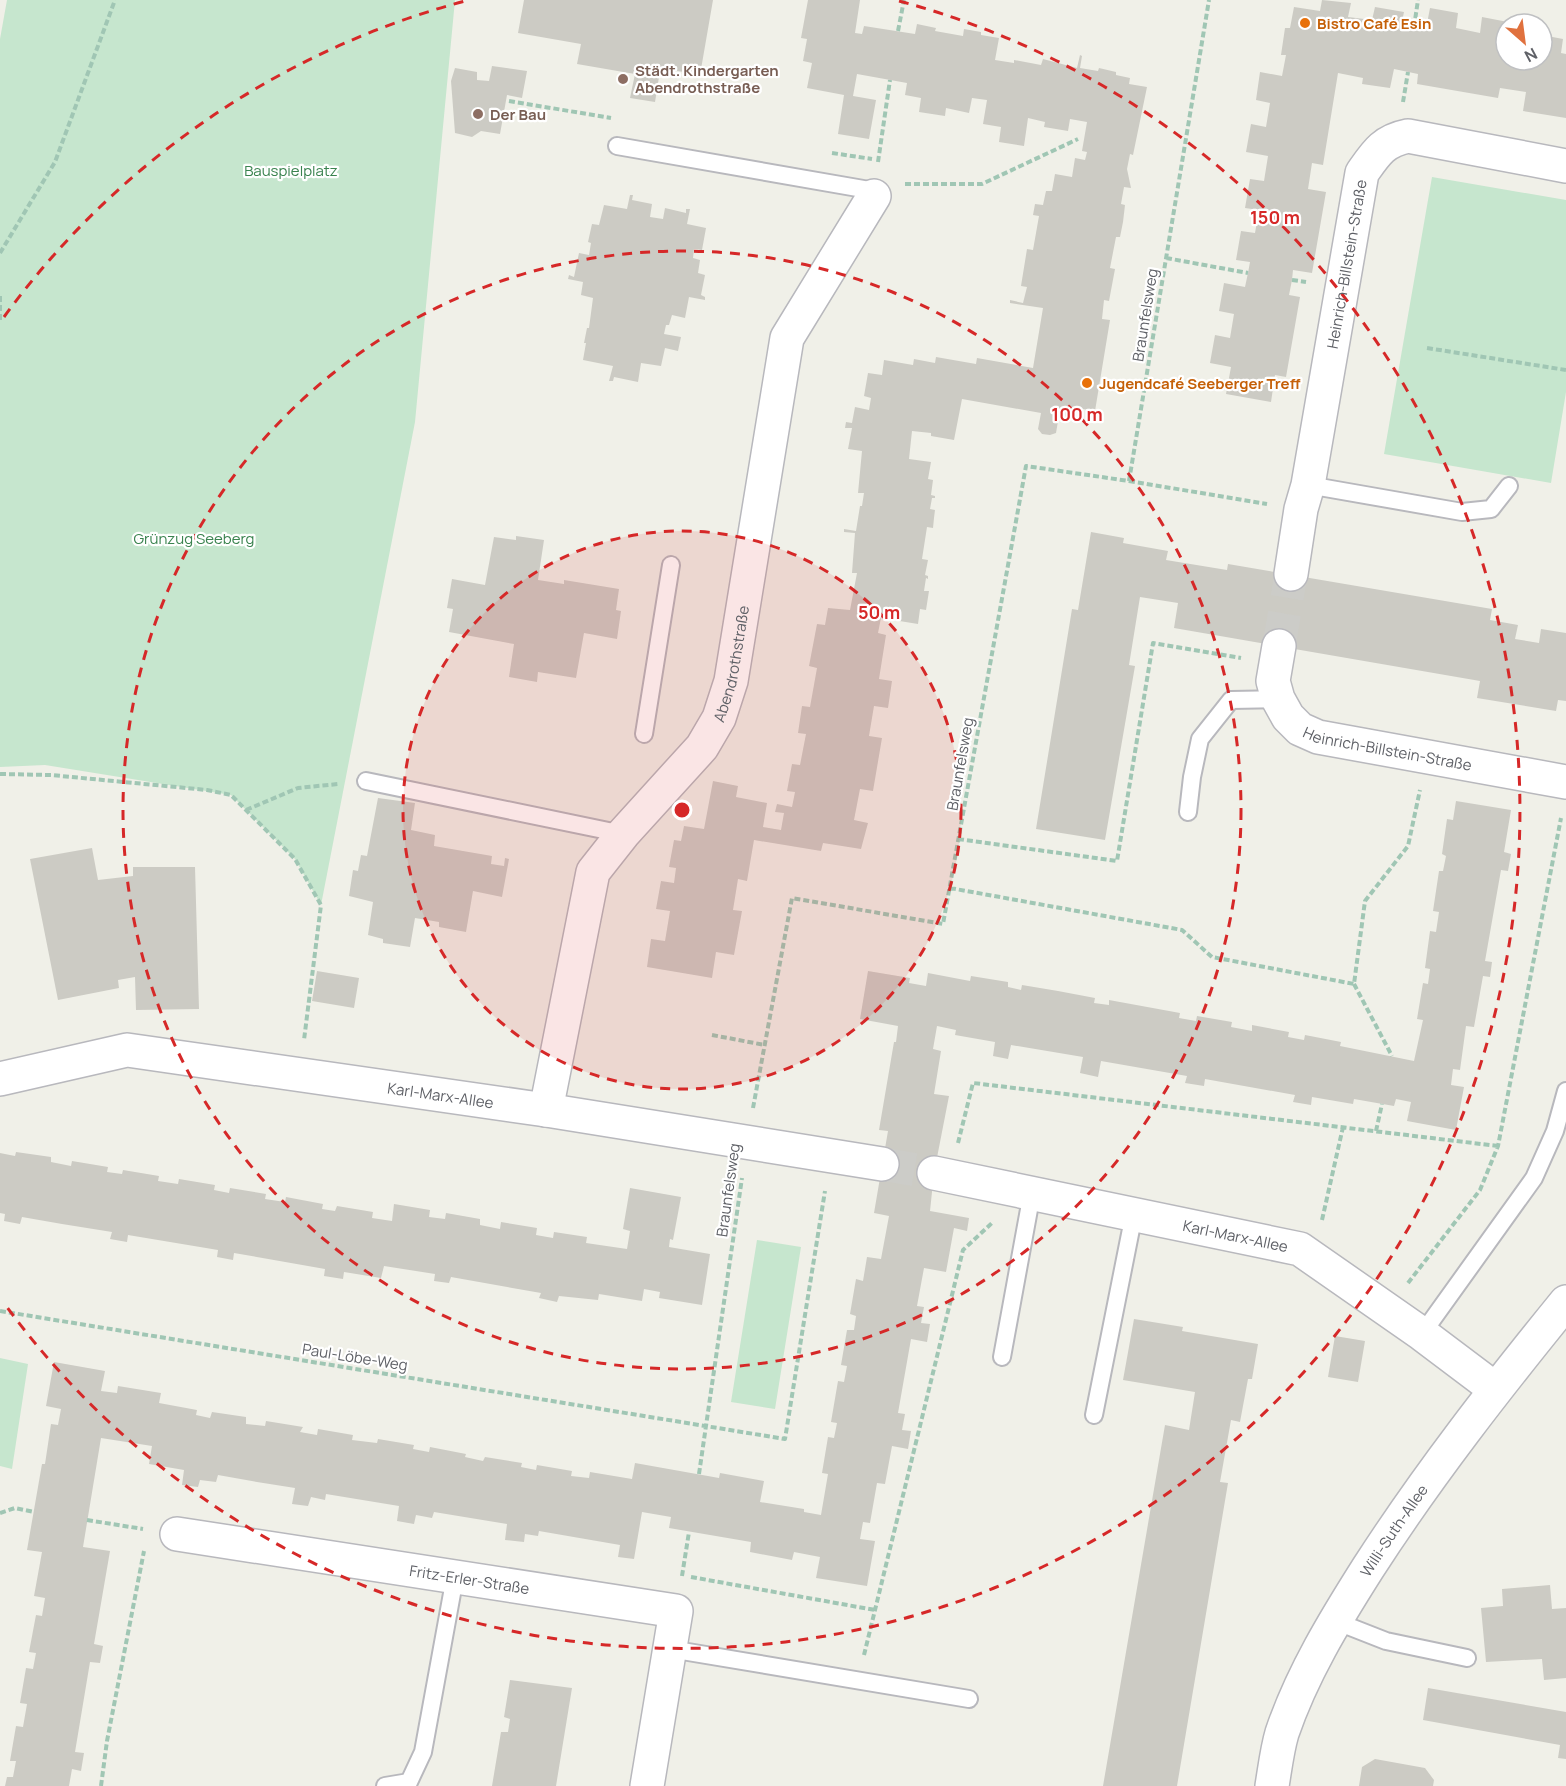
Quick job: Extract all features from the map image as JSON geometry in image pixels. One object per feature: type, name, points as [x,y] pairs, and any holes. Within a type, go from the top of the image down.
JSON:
[{"type":"street","name":"Heinrich-Billstein-Straße","points":[[1291,574],[1362,173],[1379,149],[1397,138],[1408,136],[1566,166]]},
{"type":"street","name":"Abendrothstraße","points":[[546,1110],[593,872],[623,834],[702,747],[719,718],[731,681],[787,338],[874,190]]},
{"type":"street","name":"Heinrich-Billstein-Straße","points":[[1278,655],[1273,681],[1278,699],[1288,717],[1300,729],[1318,737],[1566,782]]},
{"type":"street","name":"Karl-Marx-Allee","points":[[0,1079],[127,1050],[546,1110],[882,1164]]},
{"type":"street","name":"Karl-Marx-Allee","points":[[942,1175],[1300,1249],[1422,1334],[1495,1389]]},
{"type":"street","name":"Willi-Suth-Allee","points":[[1272,1786],[1282,1735],[1297,1693],[1335,1621],[1404,1512],[1495,1389],[1566,1302]]},
{"type":"street","name":"Fritz-Erler-Straße","points":[[162,1532],[676,1611]]},
{"type":"street","points":[[647,1786],[676,1611]]},
{"type":"lane","points":[[617,146],[874,190]]},
{"type":"lane","points":[[1305,497],[1462,512],[1491,509],[1509,486]]},
{"type":"lane","points":[[644,734],[671,565]]},
{"type":"lane","points":[[1188,812],[1200,739],[1231,700],[1278,699]]},
{"type":"lane","points":[[366,781],[623,834]]},
{"type":"lane","points":[[1422,1334],[1534,1178],[1555,1131],[1566,1091]]},
{"type":"lane","points":[[1002,1357],[1029,1192]]},
{"type":"lane","points":[[1094,1415],[1134,1214]]},
{"type":"lane","points":[[385,1786],[409,1782],[423,1752],[455,1577]]},
{"type":"lane","points":[[1335,1621],[1386,1641],[1467,1658]]},
{"type":"lane","points":[[670,1649],[969,1699]]},
{"type":"path","points":[[0,253],[55,162],[115,0]]},
{"type":"path","points":[[898,32],[904,0]]},
{"type":"path","name":"Braunfelsweg","points":[[699,1474],[747,1143],[792,898],[943,924],[1026,466],[1129,481],[1209,0]]},
{"type":"path","points":[[1414,27],[1418,0]]},
{"type":"path","points":[[890,80],[874,190],[982,184],[1078,139]]},
{"type":"path","points":[[1166,258],[1248,273]]},
{"type":"path","points":[[0,296],[0,323]]},
{"type":"path","points":[[1427,348],[1566,370]]},
{"type":"path","points":[[1129,481],[1305,497]]},
{"type":"path","points":[[958,839],[1117,861],[1153,643],[1278,655]]},
{"type":"path","points":[[1392,1056],[1354,984],[1365,901],[1408,846],[1426,756]]},
{"type":"path","points":[[0,774],[51,775],[207,790],[231,795],[295,859],[321,905],[300,1075]]},
{"type":"path","points":[[246,810],[298,788],[366,781]]},
{"type":"path","points":[[1389,1311],[1420,1264],[1480,1190],[1498,1146],[1562,815]]},
{"type":"path","points":[[950,888],[1182,930],[1212,957],[1354,984]]},
{"type":"path","points":[[712,1035],[765,1045]]},
{"type":"path","points":[[942,1175],[973,1083],[1498,1146]]},
{"type":"path","points":[[1376,1131],[1382,1104]]},
{"type":"path","points":[[1314,1258],[1343,1127]]},
{"type":"path","name":"Paul-Löbe-Weg","points":[[0,1311],[785,1439],[830,1156]]},
{"type":"path","points":[[858,1679],[963,1250],[1029,1192]]},
{"type":"path","points":[[0,1513],[15,1508],[34,1512]]},
{"type":"path","points":[[87,1520],[162,1532],[107,1741],[101,1786]]},
{"type":"path","points":[[676,1611],[689,1532]]},
{"type":"path","points":[[682,1575],[875,1610]]},
{"type":"green space","name":"Grünzug Seeberg","points":[[7,0],[455,0],[415,422],[321,905],[295,859],[231,795],[45,765],[0,767],[0,39]]},
{"type":"green space","points":[[1432,177],[1566,200],[1566,392],[1551,483],[1384,454]]},
{"type":"green space","points":[[757,1240],[801,1247],[775,1409],[731,1402]]},
{"type":"green space","points":[[0,1358],[28,1364],[12,1469],[0,1466]]},
{"type":"building","points":[[524,0],[713,0],[700,75],[645,65],[644,74],[659,77],[655,102],[630,98],[635,74],[577,64],[581,44],[518,33]]},
{"type":"building","points":[[808,0],[860,0],[855,33],[862,34],[864,26],[915,34],[917,24],[936,28],[935,31],[963,36],[964,29],[981,32],[981,35],[999,38],[995,60],[1014,63],[1014,60],[1041,65],[1043,59],[1077,68],[1080,55],[1082,56],[1080,68],[1098,71],[1099,68],[1116,72],[1116,75],[1130,78],[1129,84],[1147,87],[1133,155],[1130,154],[1127,169],[1131,188],[1124,187],[1121,204],[1125,205],[1123,222],[1120,237],[1116,237],[1110,268],[1115,269],[1109,301],[1104,300],[1102,319],[1110,320],[1095,411],[1077,408],[1075,419],[1059,415],[1056,433],[1050,435],[1042,434],[1038,429],[1041,413],[962,399],[954,440],[931,436],[931,433],[912,431],[909,459],[931,462],[928,479],[933,480],[931,495],[935,496],[932,498],[930,509],[935,510],[933,528],[927,527],[922,559],[928,560],[925,575],[928,579],[926,578],[924,591],[929,591],[926,610],[920,609],[918,624],[881,618],[878,633],[886,635],[879,679],[892,681],[888,708],[874,706],[869,736],[882,738],[873,791],[860,789],[854,820],[868,823],[861,849],[823,843],[821,851],[754,840],[747,881],[738,879],[733,910],[742,911],[734,955],[716,952],[712,978],[647,967],[651,939],[665,941],[670,911],[656,909],[661,881],[674,883],[676,868],[669,867],[674,840],[681,841],[684,826],[704,829],[713,781],[738,786],[736,797],[767,803],[763,827],[781,830],[784,813],[775,812],[777,804],[792,807],[795,792],[787,791],[792,764],[800,765],[806,734],[798,733],[802,706],[810,707],[817,668],[809,666],[817,624],[825,625],[828,608],[850,610],[857,573],[852,573],[855,533],[844,532],[844,529],[856,531],[860,506],[862,506],[864,493],[858,493],[862,451],[848,449],[852,428],[845,428],[846,422],[852,423],[855,407],[869,410],[871,398],[864,396],[868,373],[882,375],[884,360],[913,365],[914,359],[935,363],[936,357],[976,364],[977,358],[1033,368],[1043,308],[1010,303],[1010,300],[1023,303],[1027,287],[1021,286],[1027,249],[1033,250],[1039,216],[1033,215],[1035,204],[1043,205],[1046,191],[1052,191],[1055,174],[1072,177],[1075,158],[1085,160],[1087,152],[1082,151],[1087,122],[1070,119],[1068,131],[1044,127],[1045,122],[1028,118],[1024,146],[999,142],[1001,127],[983,124],[987,100],[972,98],[969,113],[946,108],[945,116],[919,112],[921,98],[905,95],[907,83],[857,74],[853,96],[876,100],[869,139],[838,134],[844,95],[807,88],[812,63],[803,61],[807,39],[801,38]]},
{"type":"building","points":[[1322,0],[1351,3],[1348,17],[1372,20],[1375,7],[1404,12],[1401,26],[1426,29],[1430,8],[1458,13],[1456,28],[1480,33],[1482,17],[1494,19],[1494,72],[1554,72],[1554,37],[1563,39],[1561,53],[1566,54],[1566,118],[1523,111],[1526,92],[1500,88],[1498,98],[1417,84],[1418,74],[1394,69],[1390,88],[1362,84],[1363,78],[1338,73],[1323,165],[1312,163],[1308,189],[1326,192],[1312,273],[1293,270],[1289,295],[1300,297],[1286,377],[1275,375],[1271,402],[1226,394],[1231,367],[1210,363],[1215,335],[1230,338],[1234,314],[1219,311],[1224,283],[1245,287],[1250,262],[1236,260],[1241,231],[1255,233],[1259,210],[1245,208],[1250,179],[1264,181],[1268,156],[1246,152],[1251,124],[1266,127],[1270,103],[1256,100],[1260,72],[1282,76],[1286,55],[1281,55],[1285,28],[1290,28],[1294,7],[1320,11]]},
{"type":"building","name":"Der Bau","points":[[492,66],[527,71],[522,98],[507,95],[500,134],[481,131],[472,137],[455,133],[451,81],[455,68],[477,72],[477,80],[489,81]]},
{"type":"building","points":[[630,195],[633,195],[632,200],[652,204],[650,217],[663,219],[665,208],[686,213],[686,209],[690,209],[687,224],[706,228],[702,250],[694,249],[693,258],[700,260],[698,273],[705,275],[701,295],[705,297],[705,300],[689,297],[685,318],[672,315],[664,334],[681,337],[678,351],[665,348],[661,366],[641,363],[638,382],[614,377],[613,381],[609,381],[613,366],[583,360],[593,298],[581,295],[583,282],[568,279],[569,275],[574,277],[579,253],[589,255],[591,243],[588,242],[592,224],[599,225],[604,205],[627,209]]},
{"type":"building","points":[[1091,532],[1124,538],[1123,543],[1168,551],[1166,560],[1227,570],[1228,564],[1492,609],[1490,620],[1518,625],[1515,639],[1539,643],[1541,629],[1566,633],[1566,701],[1558,700],[1556,711],[1477,698],[1480,681],[1174,628],[1178,603],[1140,597],[1129,665],[1135,666],[1105,840],[1036,829],[1072,609],[1078,610]]},
{"type":"building","points":[[516,536],[544,540],[538,580],[564,584],[564,580],[619,589],[616,610],[621,611],[617,639],[584,633],[576,678],[538,672],[537,682],[509,677],[514,644],[449,632],[453,609],[447,608],[452,579],[485,585],[494,537],[516,540]]},
{"type":"building","points":[[378,798],[415,803],[411,830],[435,835],[434,846],[492,856],[491,864],[504,866],[505,858],[509,859],[502,897],[473,891],[466,932],[439,927],[439,922],[415,918],[410,947],[383,943],[383,939],[368,935],[373,902],[349,896],[353,870],[358,871],[361,855],[367,856]]},
{"type":"building","points":[[1456,801],[1511,810],[1504,852],[1511,854],[1508,871],[1501,870],[1485,961],[1492,962],[1490,977],[1483,976],[1474,1027],[1466,1026],[1460,1070],[1453,1069],[1451,1085],[1464,1087],[1456,1130],[1407,1121],[1411,1102],[1396,1099],[1394,1106],[1354,1099],[1353,1104],[1312,1097],[1311,1105],[1293,1102],[1295,1095],[1205,1079],[1204,1086],[1185,1083],[1187,1076],[1101,1061],[1098,1077],[1080,1073],[1083,1057],[1011,1045],[1008,1059],[993,1056],[995,1042],[955,1035],[956,1030],[937,1026],[933,1049],[941,1051],[934,1094],[949,1096],[934,1173],[930,1211],[969,1218],[967,1231],[954,1228],[946,1272],[924,1268],[917,1306],[924,1307],[921,1323],[930,1324],[927,1342],[911,1339],[898,1413],[905,1414],[902,1430],[911,1431],[908,1449],[892,1446],[885,1484],[877,1483],[870,1523],[863,1522],[860,1539],[875,1541],[867,1586],[816,1578],[820,1557],[794,1552],[792,1560],[750,1552],[751,1542],[669,1528],[671,1517],[642,1512],[634,1559],[618,1557],[620,1545],[539,1531],[538,1536],[525,1534],[524,1542],[505,1540],[507,1524],[434,1512],[432,1518],[416,1515],[414,1524],[397,1521],[399,1506],[326,1494],[325,1500],[311,1497],[308,1506],[292,1504],[295,1488],[218,1475],[216,1482],[200,1480],[198,1487],[182,1485],[184,1470],[149,1464],[152,1446],[101,1438],[83,1547],[110,1551],[94,1644],[103,1646],[100,1663],[90,1662],[75,1752],[84,1753],[81,1771],[72,1769],[69,1786],[5,1786],[7,1777],[13,1777],[16,1761],[10,1761],[16,1726],[23,1727],[27,1704],[20,1703],[26,1668],[33,1669],[36,1653],[29,1652],[36,1615],[42,1616],[45,1598],[34,1596],[42,1552],[27,1550],[51,1424],[58,1425],[61,1409],[46,1406],[54,1362],[105,1371],[101,1391],[117,1393],[118,1386],[161,1393],[159,1403],[197,1410],[196,1415],[210,1418],[212,1412],[246,1417],[246,1424],[265,1426],[266,1421],[303,1427],[300,1432],[317,1435],[318,1429],[353,1435],[352,1440],[377,1443],[378,1439],[414,1445],[413,1449],[429,1452],[430,1447],[466,1454],[465,1457],[483,1461],[485,1457],[522,1463],[521,1467],[536,1470],[537,1465],[572,1471],[571,1476],[589,1478],[590,1472],[632,1479],[635,1463],[719,1478],[720,1473],[764,1481],[760,1502],[804,1509],[804,1512],[821,1515],[828,1474],[822,1473],[828,1437],[834,1438],[837,1423],[831,1422],[838,1381],[844,1382],[847,1366],[841,1365],[847,1330],[854,1330],[856,1316],[850,1314],[856,1279],[863,1281],[867,1257],[881,1259],[889,1216],[874,1213],[888,1131],[879,1130],[898,1026],[860,1019],[868,971],[910,978],[909,983],[926,986],[928,973],[970,981],[971,976],[1008,982],[1008,987],[1021,990],[1022,985],[1095,998],[1094,1003],[1109,1005],[1109,1000],[1180,1013],[1179,1018],[1196,1021],[1197,1016],[1232,1022],[1231,1027],[1252,1031],[1252,1025],[1289,1032],[1288,1037],[1304,1040],[1305,1035],[1341,1042],[1340,1046],[1414,1061],[1423,1020],[1417,1019],[1423,983],[1428,984],[1430,969],[1425,968],[1430,931],[1436,932],[1439,912],[1433,911],[1439,871],[1443,871],[1446,856],[1442,854],[1447,819],[1453,820]]},
{"type":"building","points":[[92,848],[98,880],[133,876],[133,867],[195,867],[199,1009],[136,1010],[135,977],[118,980],[119,988],[58,1000],[30,859]]},
{"type":"building","points":[[317,971],[359,978],[354,1008],[312,1001]]},
{"type":"building","points":[[16,1152],[51,1157],[51,1162],[71,1166],[72,1161],[108,1167],[107,1172],[122,1174],[123,1170],[159,1176],[158,1181],[178,1184],[179,1179],[215,1185],[214,1190],[229,1193],[230,1188],[266,1194],[265,1199],[285,1202],[286,1197],[323,1204],[322,1209],[335,1211],[337,1206],[373,1212],[372,1218],[392,1221],[394,1204],[430,1210],[429,1217],[445,1219],[446,1213],[480,1219],[480,1225],[500,1229],[501,1222],[537,1228],[536,1235],[553,1238],[554,1232],[587,1237],[586,1243],[627,1249],[630,1231],[623,1229],[630,1188],[681,1197],[673,1240],[670,1239],[669,1247],[710,1254],[702,1305],[659,1298],[660,1292],[644,1289],[642,1301],[599,1294],[598,1300],[559,1296],[557,1302],[539,1298],[541,1293],[451,1277],[449,1283],[434,1281],[435,1274],[384,1266],[381,1278],[344,1272],[343,1279],[324,1276],[325,1269],[234,1253],[233,1260],[217,1257],[218,1250],[128,1235],[127,1242],[110,1239],[112,1232],[22,1217],[20,1224],[4,1221],[5,1214],[0,1213],[0,1153],[15,1156]]},
{"type":"building","points":[[1134,1319],[1183,1327],[1182,1331],[1258,1344],[1252,1379],[1248,1379],[1240,1422],[1231,1420],[1220,1482],[1228,1483],[1177,1786],[1103,1786],[1165,1425],[1189,1430],[1195,1392],[1123,1380]]},
{"type":"building","points":[[1335,1336],[1365,1341],[1358,1382],[1328,1377]]},
{"type":"building","points":[[1550,1585],[1552,1609],[1566,1608],[1566,1678],[1544,1680],[1542,1659],[1486,1662],[1481,1608],[1503,1606],[1502,1589]]},
{"type":"building","points":[[510,1680],[572,1688],[556,1786],[492,1786],[501,1732],[508,1732],[510,1719],[504,1717]]},
{"type":"building","points":[[1428,1688],[1566,1712],[1566,1759],[1558,1758],[1560,1745],[1423,1720]]},
{"type":"building","points":[[1375,1759],[1425,1768],[1434,1780],[1433,1786],[1359,1786],[1362,1767]]},
{"type":"tunnel","points":[[1279,646],[1291,574]]},
{"type":"tunnel","points":[[882,1164],[934,1173]]},
{"type":"place","name":"Bistro Café Esin","points":[[1305,23]]},
{"type":"place","name":"Städt. Kindergarten Abendrothstraße","points":[[623,79]]},
{"type":"place","name":"Der Bau","points":[[478,114]]},
{"type":"place","name":"Jugendcafé Seeberger Treff","points":[[1087,383]]},
{"type":"park label","name":"Bauspielplatz","points":[[291,170]]}]
